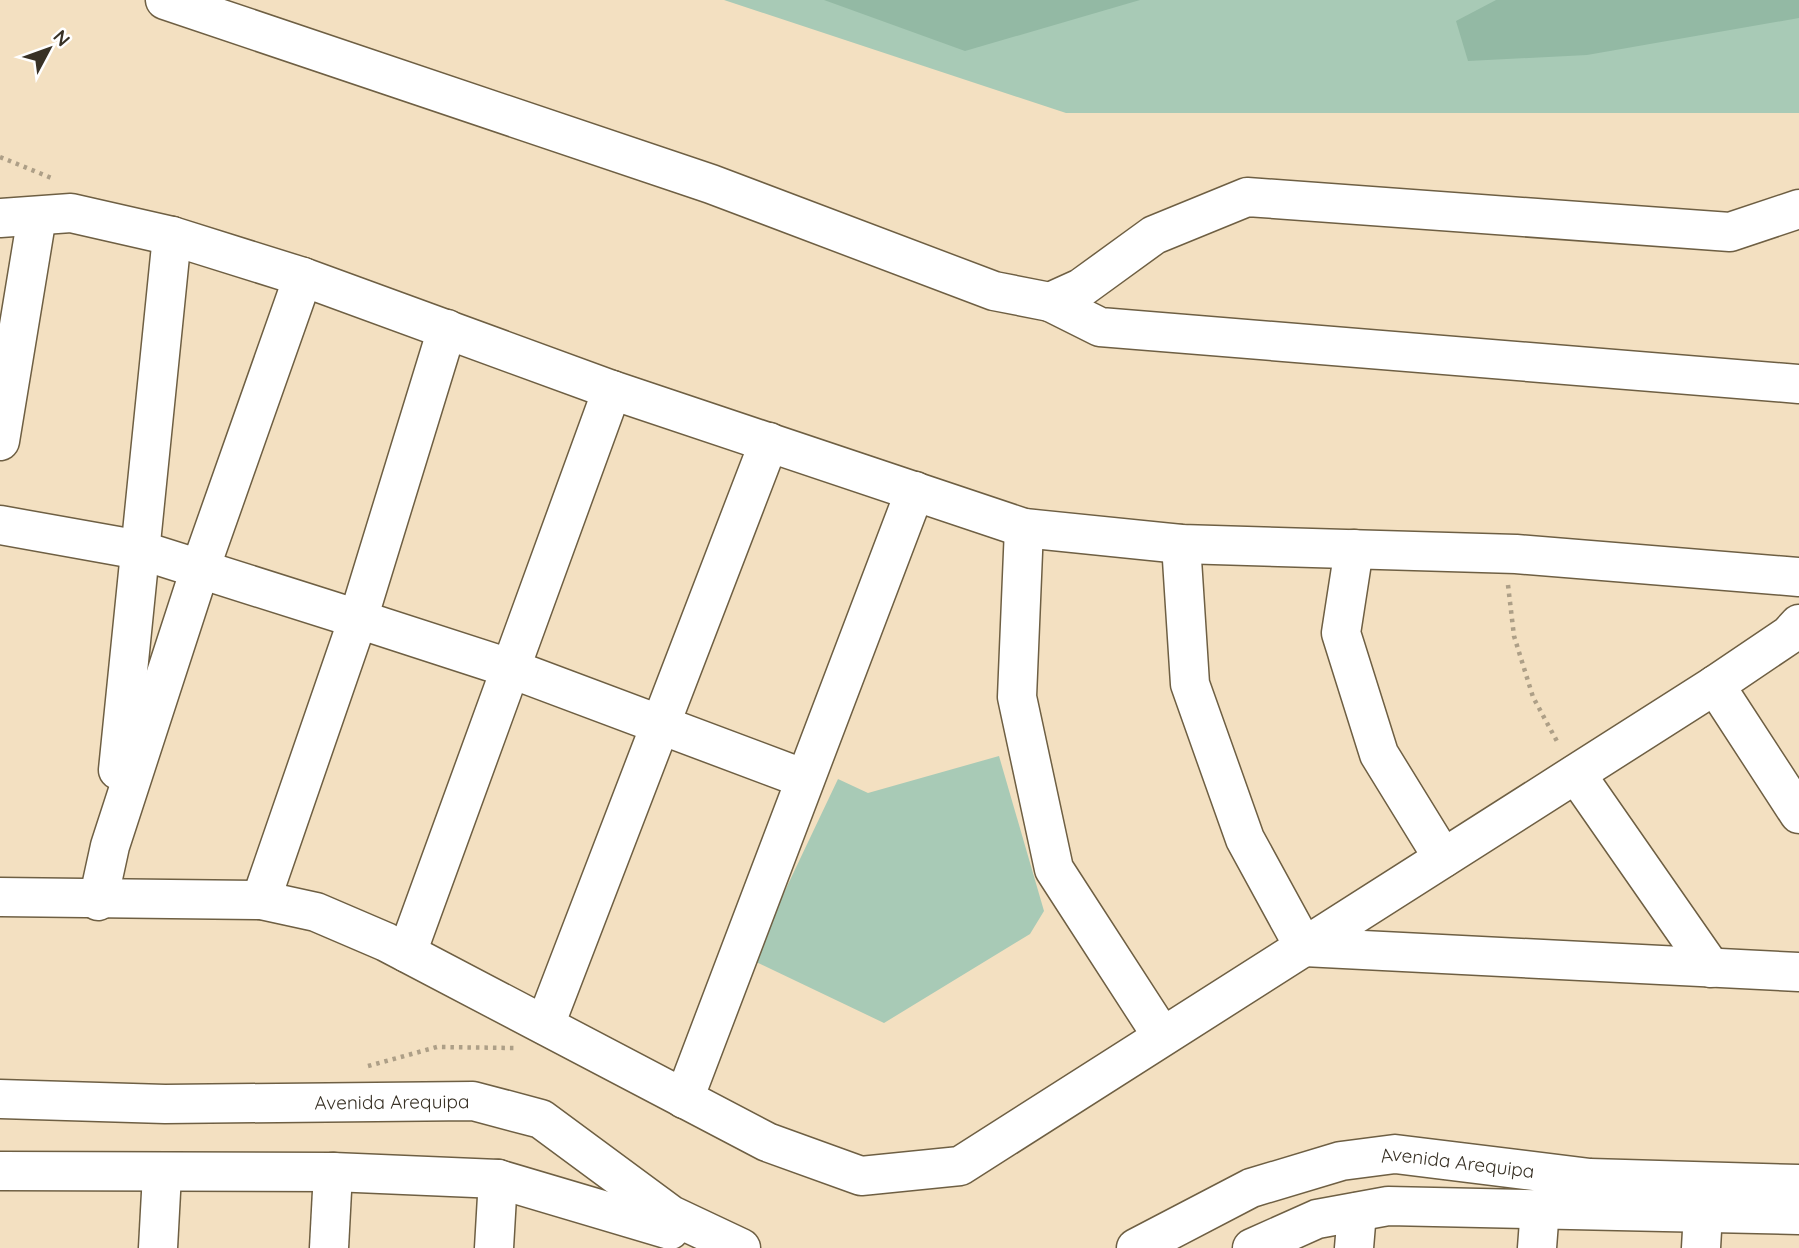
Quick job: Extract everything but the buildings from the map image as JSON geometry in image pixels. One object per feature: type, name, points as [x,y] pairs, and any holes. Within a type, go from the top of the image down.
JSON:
[{"type":"street","points":[[165,0],[710,184],[995,291],[1050,302],[1100,327],[1799,384]]},
{"type":"street","points":[[1050,302],[1081,288],[1154,235],[1247,197],[1730,232],[1799,209]]},
{"type":"street","points":[[0,218],[71,213],[172,236],[303,277],[612,390],[1024,528],[1181,544],[1516,554],[1799,578]]},
{"type":"street","points":[[0,442],[37,216]]},
{"type":"street","points":[[110,845],[172,236]]},
{"type":"street","points":[[98,901],[110,845],[200,569],[303,277]]},
{"type":"street","points":[[261,900],[358,619],[447,329]]},
{"type":"street","points":[[407,953],[612,390]]},
{"type":"street","points":[[535,1037],[660,725],[769,442]]},
{"type":"street","points":[[684,1098],[915,491]]},
{"type":"street","points":[[0,525],[140,550],[509,668],[806,779]]},
{"type":"street","points":[[1024,528],[1017,697],[1054,869],[1162,1037]]},
{"type":"street","points":[[1181,544],[1189,684],[1245,839],[1304,947]]},
{"type":"street","points":[[1354,549],[1341,633],[1379,754],[1443,858]]},
{"type":"street","points":[[0,897],[98,901],[261,900],[316,912],[407,953],[535,1037],[684,1098],[767,1142],[861,1176],[960,1166],[1715,685],[1789,635],[1799,624]]},
{"type":"street","points":[[1715,685],[1799,814]]},
{"type":"street","points":[[1576,774],[1711,968]]},
{"type":"street","points":[[1304,947],[1799,972]]},
{"type":"street","name":"Avenida Arequipa","points":[[0,1099],[165,1104],[473,1101],[541,1119],[670,1231],[741,1248]]},
{"type":"street","name":"Avenida Arequipa","points":[[1136,1248],[1251,1188],[1341,1161],[1395,1154],[1590,1178],[1799,1184]]},
{"type":"street","points":[[0,1171],[162,1174],[333,1172],[498,1179],[670,1231]]},
{"type":"street","points":[[329,1248],[333,1172]]},
{"type":"street","points":[[158,1248],[162,1174]]},
{"type":"street","points":[[494,1248],[498,1179]]},
{"type":"street","points":[[1252,1248],[1317,1219],[1355,1230],[1388,1206],[1540,1208],[1702,1230],[1799,1215]]},
{"type":"street","points":[[1536,1248],[1540,1208]]},
{"type":"path","points":[[1516,554],[1507,592],[1514,636],[1533,697],[1576,774]]},
{"type":"path","points":[[360,1069],[436,1047],[535,1037]]},
{"type":"green space","points":[[724,0],[1799,0],[1799,113],[1066,113]]},
{"type":"green space","points":[[824,0],[1140,0],[965,51]]},
{"type":"green space","points":[[1496,0],[1799,0],[1799,18],[1587,55],[1468,61],[1456,21]]},
{"type":"green space","points":[[999,756],[1044,911],[1030,934],[884,1023],[752,960],[838,779],[868,793]]}]
